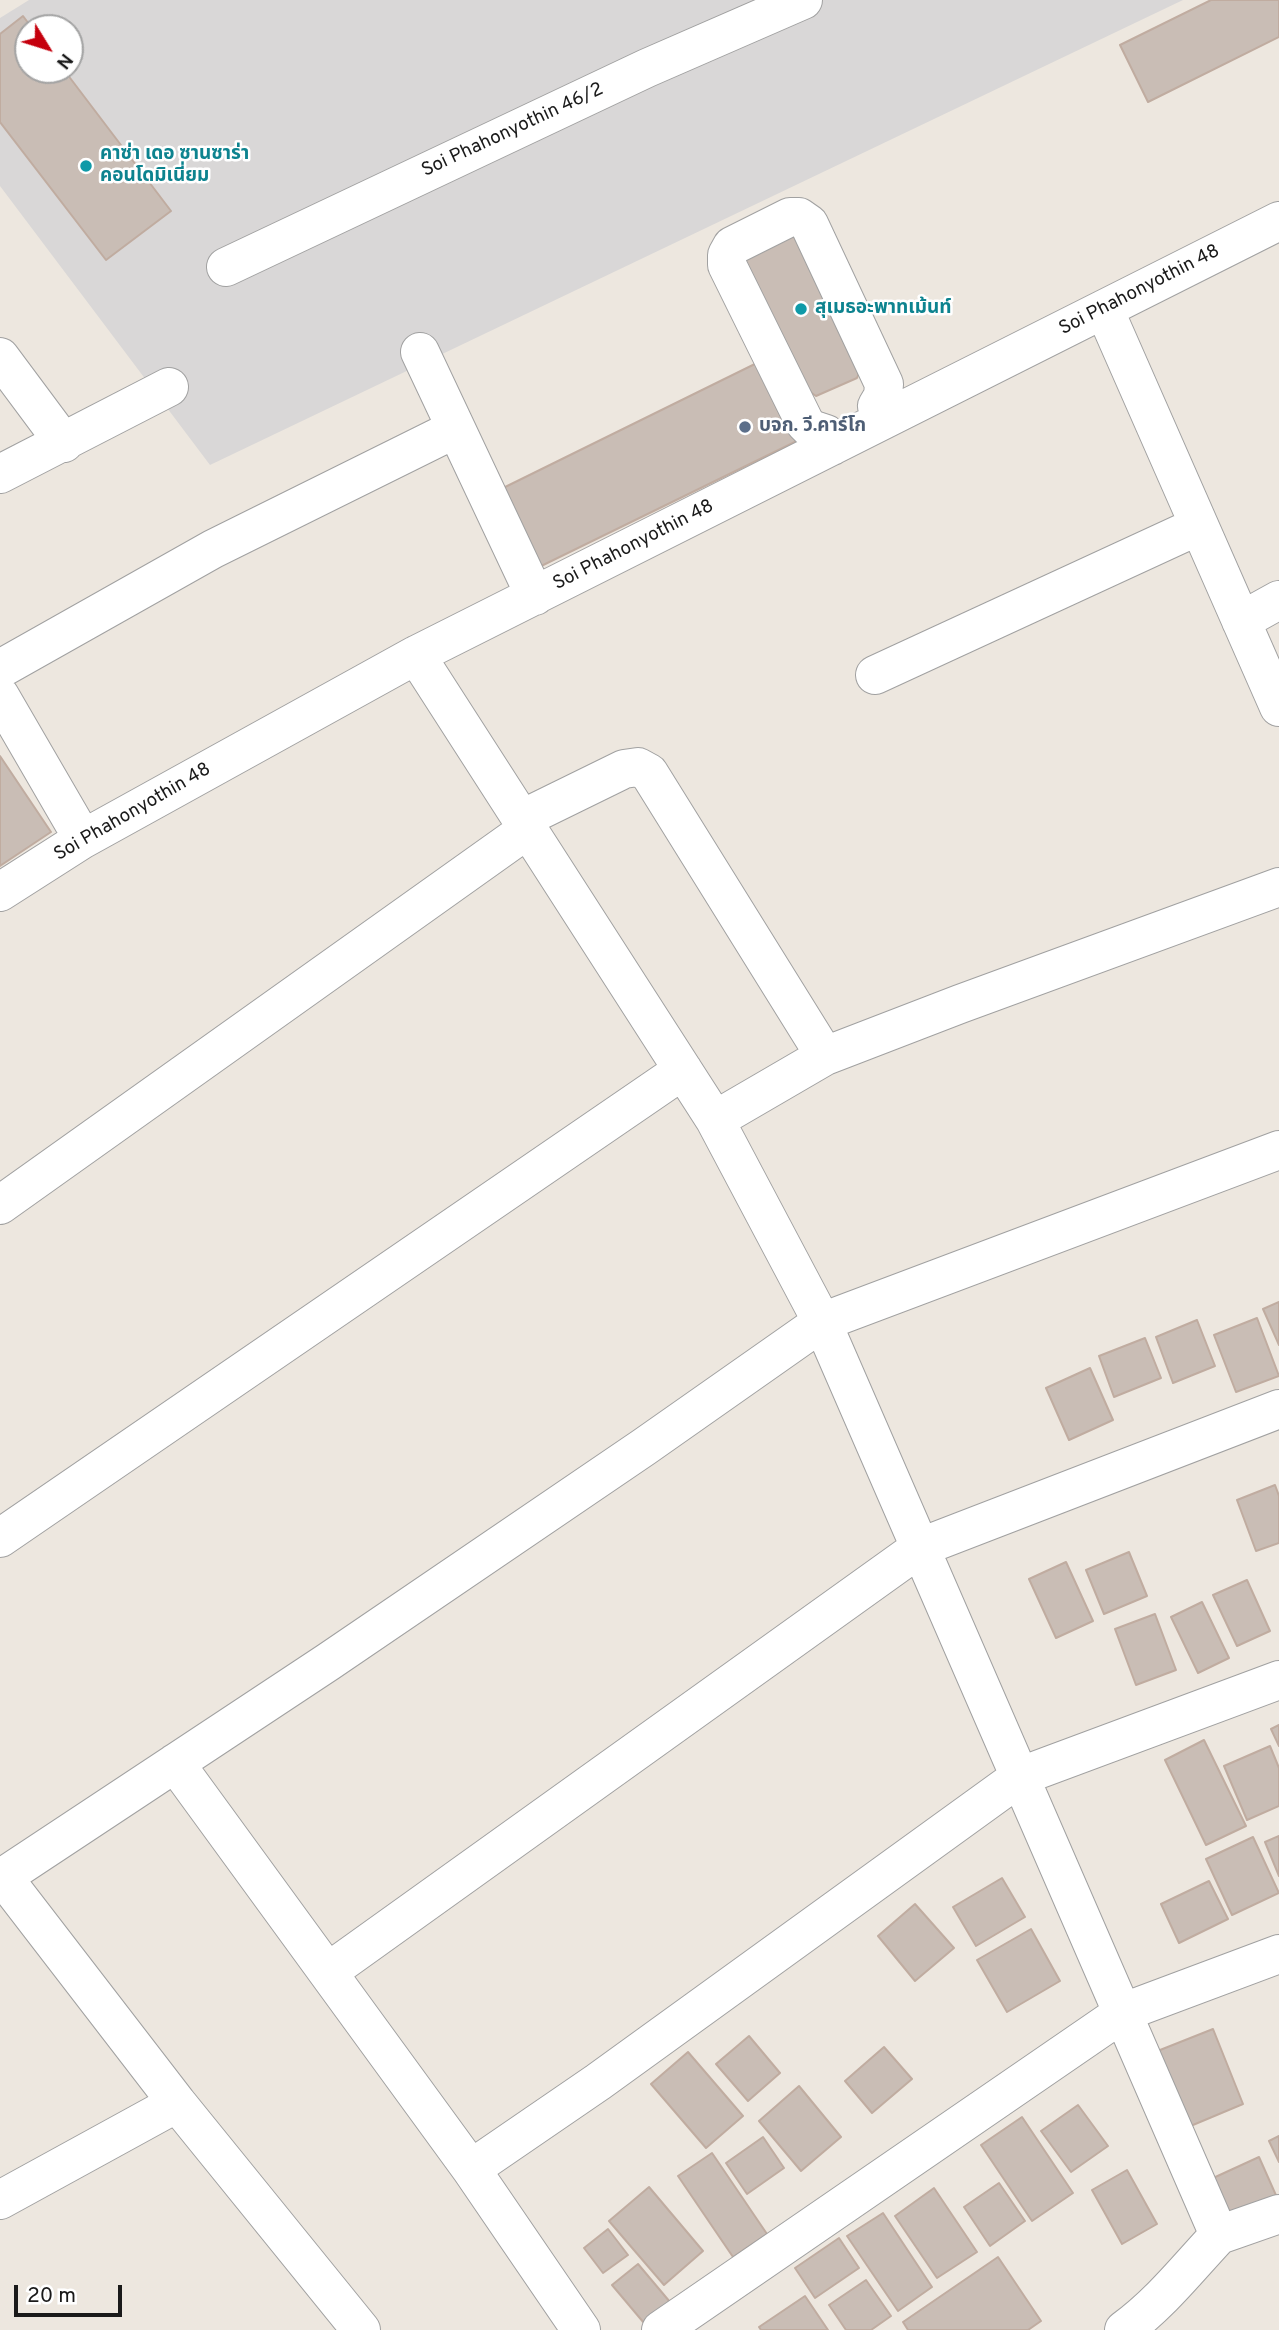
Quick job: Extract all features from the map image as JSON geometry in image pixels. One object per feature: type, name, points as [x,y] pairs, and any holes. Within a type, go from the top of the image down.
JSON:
[{"type":"street","name":"Soi Phahonyothin 46/2","points":[[226,267],[647,68],[803,0]]},
{"type":"street","points":[[832,446],[826,434],[807,426],[727,266],[727,255],[734,245],[790,216],[807,222],[884,384],[883,396],[877,406],[883,420]]},
{"type":"street","name":"Soi Phahonyothin 48","points":[[0,892],[83,839],[416,655],[1279,221]]},
{"type":"street","points":[[1104,309],[1279,707]]},
{"type":"street","points":[[420,352],[535,596]]},
{"type":"street","points":[[0,357],[64,443]]},
{"type":"street","points":[[0,474],[169,387]]},
{"type":"street","points":[[0,669],[213,548],[455,429]]},
{"type":"street","points":[[875,675],[1198,526]]},
{"type":"street","points":[[1241,621],[1279,600]]},
{"type":"street","points":[[416,655],[715,1119],[822,1322],[1219,2235]]},
{"type":"street","points":[[0,696],[83,839]]},
{"type":"street","points":[[0,1205],[525,824],[624,769],[638,767],[649,773],[825,1056]]},
{"type":"street","points":[[715,1119],[825,1056],[1279,887]]},
{"type":"street","points":[[0,1538],[683,1070]]},
{"type":"street","points":[[361,2330],[177,2103],[1,1878],[632,1455],[822,1322],[1279,1150]]},
{"type":"street","points":[[328,1972],[921,1547],[1279,1409]]},
{"type":"street","points":[[471,2169],[598,2082],[1021,1776],[1279,1680]]},
{"type":"street","points":[[175,1763],[471,2169],[581,2330]]},
{"type":"street","points":[[661,2330],[1124,2012],[1279,1954]]},
{"type":"street","points":[[0,2200],[177,2103]]},
{"type":"street","points":[[1124,2330],[1145,2315],[1170,2290],[1219,2235],[1279,2214]]},
{"type":"shaded area","points":[[29,0],[1183,0],[210,465],[0,186],[0,18]]},
{"type":"building","points":[[1211,0],[1279,0],[1279,37],[1148,102],[1120,45]]},
{"type":"building","name":"คาซ่า เดอ ซานซาร่า คอนโดมิเนี่ยม","points":[[14,23],[14,84],[75,84],[171,211],[106,260],[0,122],[0,34]]},
{"type":"building","name":"สุเมธอะพาทเม้นท์","points":[[796,230],[864,360],[857,378],[816,396],[806,389],[738,259]]},
{"type":"building","points":[[765,359],[803,438],[533,570],[495,492]]},
{"type":"building","points":[[0,756],[51,832],[0,866]]},
{"type":"building","points":[[1279,1302],[1279,1345],[1263,1309]]},
{"type":"building","points":[[1257,1318],[1279,1376],[1236,1392],[1214,1335]]},
{"type":"building","points":[[1197,1320],[1215,1366],[1173,1383],[1156,1337]]},
{"type":"building","points":[[1145,1338],[1161,1378],[1114,1397],[1099,1356]]},
{"type":"building","points":[[1090,1368],[1113,1420],[1069,1440],[1046,1388]]},
{"type":"building","points":[[1275,1485],[1279,1496],[1279,1543],[1256,1551],[1237,1500]]},
{"type":"building","points":[[1129,1552],[1147,1596],[1104,1614],[1086,1570]]},
{"type":"building","points":[[1066,1562],[1093,1621],[1056,1638],[1029,1579]]},
{"type":"building","points":[[1247,1580],[1270,1631],[1237,1646],[1213,1595]]},
{"type":"building","points":[[1202,1602],[1229,1658],[1198,1673],[1171,1617]]},
{"type":"building","points":[[1155,1614],[1176,1670],[1136,1685],[1115,1629]]},
{"type":"building","points":[[1279,1725],[1279,1746],[1271,1729]]},
{"type":"building","points":[[1204,1740],[1246,1826],[1206,1845],[1165,1760]]},
{"type":"building","points":[[1270,1746],[1279,1768],[1279,1806],[1247,1820],[1224,1766]]},
{"type":"building","points":[[1279,1836],[1279,1876],[1265,1842]]},
{"type":"building","points":[[1253,1837],[1279,1893],[1232,1915],[1206,1859]]},
{"type":"building","points":[[1002,1878],[1025,1917],[976,1946],[953,1907]]},
{"type":"building","points":[[1209,1881],[1228,1919],[1179,1943],[1161,1904]]},
{"type":"building","points":[[915,1904],[954,1948],[915,1981],[878,1936]]},
{"type":"building","points":[[1031,1929],[1060,1981],[1007,2012],[977,1960]]},
{"type":"building","points":[[1213,2029],[1243,2104],[1181,2130],[1150,2054]]},
{"type":"building","points":[[749,2036],[780,2073],[748,2101],[716,2064]]},
{"type":"building","points":[[884,2047],[912,2079],[872,2113],[845,2081]]},
{"type":"building","points":[[688,2052],[743,2116],[706,2148],[651,2084]]},
{"type":"building","points":[[799,2086],[841,2137],[801,2171],[759,2121]]},
{"type":"building","points":[[1078,2105],[1108,2146],[1071,2172],[1041,2131]]},
{"type":"building","points":[[1022,2117],[1073,2193],[1032,2221],[981,2145]]},
{"type":"building","points":[[1279,2136],[1279,2162],[1269,2141]]},
{"type":"building","points":[[763,2137],[784,2168],[747,2194],[726,2163]]},
{"type":"building","points":[[712,2153],[767,2234],[733,2257],[678,2176]]},
{"type":"building","points":[[1259,2157],[1279,2202],[1231,2224],[1211,2179]]},
{"type":"building","points":[[1127,2170],[1157,2224],[1122,2244],[1092,2190]]},
{"type":"building","points":[[999,2183],[1025,2221],[990,2246],[964,2207]]},
{"type":"building","points":[[649,2187],[703,2251],[664,2285],[609,2221]]},
{"type":"building","points":[[934,2188],[977,2252],[937,2278],[895,2216]]},
{"type":"building","points":[[883,2213],[932,2287],[898,2311],[847,2236]]},
{"type":"building","points":[[608,2229],[628,2255],[603,2273],[584,2248]]},
{"type":"building","points":[[839,2238],[859,2268],[815,2298],[795,2268]]},
{"type":"building","points":[[998,2257],[1041,2321],[1028,2330],[908,2330],[903,2322]]},
{"type":"building","points":[[638,2264],[670,2302],[644,2323],[612,2285]]},
{"type":"building","points":[[866,2280],[891,2316],[871,2330],[846,2330],[829,2305]]},
{"type":"building","points":[[805,2296],[828,2330],[761,2330],[759,2327]]},
{"type":"place","name":"คาซ่า เดอ ซานซาร่า คอนโดมิเนี่ยม","points":[[86,166]]},
{"type":"place","name":"สุเมธอะพาทเม้นท์","points":[[801,309]]},
{"type":"place","name":"บจก. วี.คาร์โก","points":[[745,427]]}]
